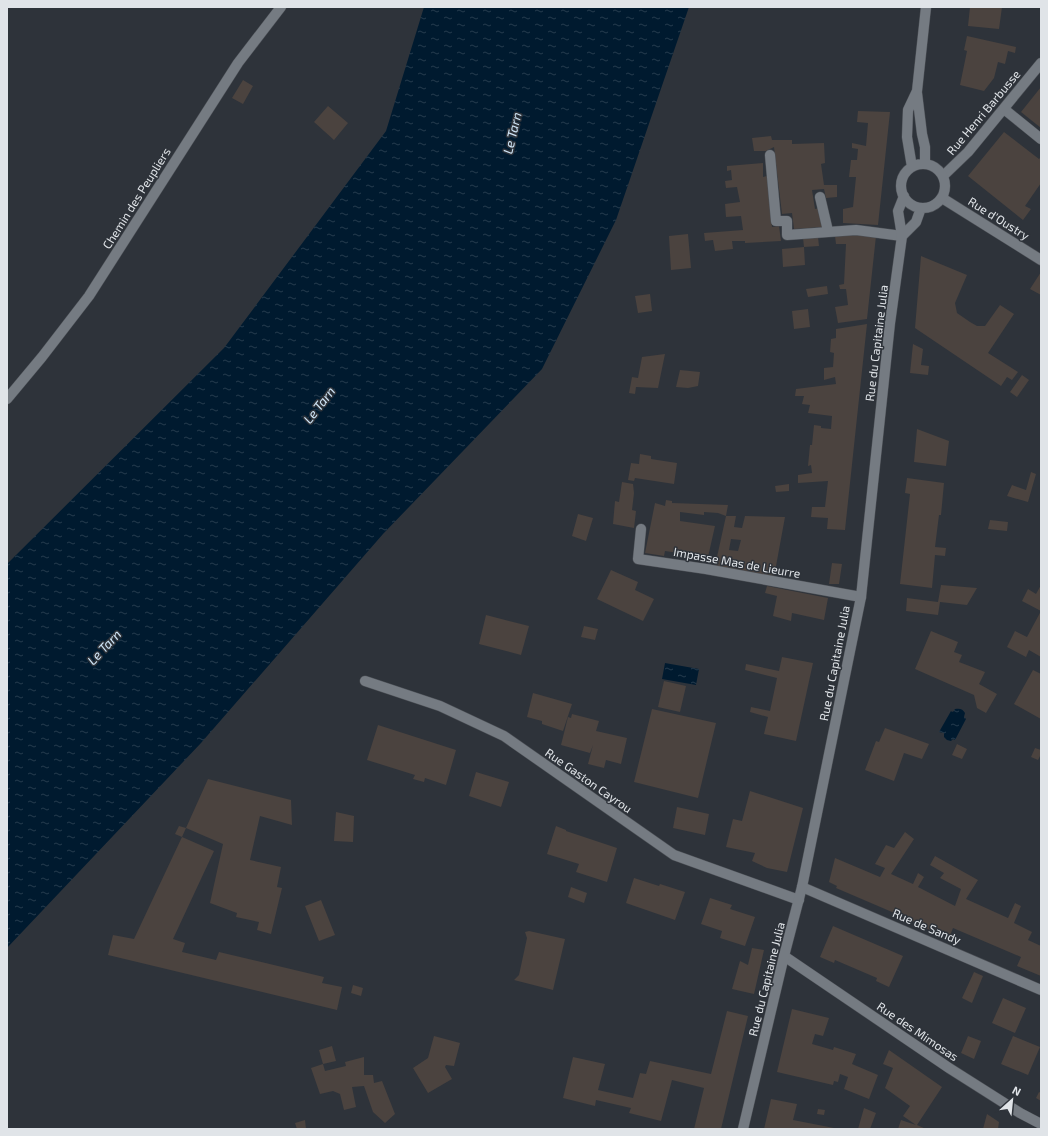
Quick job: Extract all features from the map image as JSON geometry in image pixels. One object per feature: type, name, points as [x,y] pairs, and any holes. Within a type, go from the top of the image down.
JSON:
[{"type":"street","name":"Chemin des Peupliers","points":[[7,399],[42,358],[89,296],[238,63],[281,7]]},
{"type":"street","points":[[925,163],[925,147],[917,91],[926,7]]},
{"type":"street","name":"Rue Henri Barbusse","points":[[943,176],[968,152],[1041,63]]},
{"type":"street","points":[[904,196],[908,202],[921,208],[932,206],[942,198],[946,187],[943,176],[939,170],[925,163],[912,167],[907,137],[908,110],[917,91]]},
{"type":"street","points":[[1004,109],[1041,139]]},
{"type":"street","points":[[770,155],[776,221],[787,220],[787,235],[856,230],[902,236],[916,222],[921,208]]},
{"type":"street","name":"Rue du Capitaine Julia","points":[[743,1129],[802,887],[861,597],[890,331],[902,236],[898,211],[904,196],[902,190],[903,176],[912,167]]},
{"type":"street","points":[[820,197],[828,231]]},
{"type":"street","name":"Rue d'Oustry","points":[[942,198],[1041,260]]},
{"type":"street","name":"Impasse Mas de Lieurre","points":[[641,529],[638,559],[706,569],[861,597]]},
{"type":"street","name":"Rue Gaston Cayrou","points":[[365,681],[440,706],[504,736],[674,855],[799,900]]},
{"type":"street","name":"Rue de Sandy","points":[[802,887],[1041,990]]},
{"type":"street","name":"Rue des Mimosas","points":[[784,956],[955,1072],[1020,1113],[1041,1124]]},
{"type":"water","name":"Le Tarn","points":[[424,7],[689,7],[616,220],[542,369],[383,534],[201,743],[7,948],[7,564],[224,348],[386,131]]},
{"type":"water","points":[[665,663],[699,669],[696,685],[662,679]]},
{"type":"water","points":[[955,709],[960,709],[963,711],[966,719],[955,740],[953,739],[951,741],[944,737],[944,733],[939,732],[951,711],[953,712]]},
{"type":"building","points":[[970,7],[1002,7],[999,29],[968,26]]},
{"type":"building","points":[[967,36],[1016,47],[1015,53],[1008,51],[1005,64],[998,62],[994,78],[984,91],[960,85],[967,51],[964,50]]},
{"type":"building","points":[[243,80],[253,86],[243,104],[232,98]]},
{"type":"building","points":[[1041,87],[1041,128],[1021,112]]},
{"type":"building","points":[[328,106],[348,123],[334,140],[314,122]]},
{"type":"building","points":[[858,111],[890,112],[878,225],[843,223],[843,209],[853,207],[856,177],[849,177],[851,160],[857,160],[858,149],[852,148],[852,143],[866,146],[868,123],[857,122]]},
{"type":"building","points":[[1004,132],[1039,159],[1041,157],[1041,183],[1025,206],[1031,209],[1023,220],[968,176]]},
{"type":"building","points":[[771,136],[772,140],[792,140],[792,144],[824,143],[825,163],[821,164],[824,185],[837,185],[837,197],[826,198],[824,189],[812,190],[815,209],[819,208],[822,227],[794,229],[792,213],[782,214],[774,147],[766,151],[754,151],[752,138]]},
{"type":"building","points":[[763,163],[763,177],[767,176],[772,227],[779,226],[781,241],[745,243],[745,241],[732,241],[733,249],[715,251],[713,240],[705,241],[704,233],[743,230],[741,216],[726,217],[725,204],[740,202],[737,187],[726,188],[725,181],[732,180],[731,170],[727,171],[727,166]]},
{"type":"building","points":[[688,234],[691,268],[671,270],[669,236]]},
{"type":"building","points":[[835,236],[876,236],[867,319],[838,323],[835,307],[848,305],[846,289],[840,289],[839,285],[844,284],[846,244],[836,244]]},
{"type":"building","points":[[818,237],[819,246],[804,247],[803,238]]},
{"type":"building","points":[[804,247],[805,265],[783,267],[782,249]]},
{"type":"building","points":[[921,256],[967,275],[955,303],[957,313],[970,322],[977,326],[985,326],[1000,305],[1014,314],[988,353],[1018,372],[1012,380],[1007,377],[1001,386],[915,328]]},
{"type":"building","points":[[1041,272],[1041,295],[1030,289]]},
{"type":"building","points":[[827,286],[828,294],[808,297],[806,289]]},
{"type":"building","points":[[650,294],[652,311],[638,313],[635,296]]},
{"type":"building","points":[[808,309],[810,327],[794,329],[792,311]]},
{"type":"building","points":[[867,324],[845,530],[827,529],[828,518],[811,517],[812,507],[825,507],[828,481],[798,483],[798,475],[812,473],[811,465],[808,466],[814,425],[821,426],[821,428],[831,429],[832,416],[808,413],[810,405],[802,404],[804,396],[795,396],[796,389],[836,384],[835,377],[824,380],[824,368],[833,367],[834,353],[830,352],[831,339],[836,338],[836,329]]},
{"type":"building","points":[[913,344],[923,349],[921,365],[929,366],[928,375],[910,373]]},
{"type":"building","points":[[665,354],[658,388],[636,387],[635,394],[629,393],[632,377],[638,378],[642,357]]},
{"type":"building","points":[[680,370],[700,372],[698,386],[688,388],[676,387]]},
{"type":"building","points":[[1022,375],[1029,380],[1017,397],[1010,392]]},
{"type":"building","points":[[917,429],[949,441],[946,466],[914,462]]},
{"type":"building","points":[[640,454],[651,456],[651,459],[677,463],[674,484],[635,478],[634,481],[628,480],[631,463],[639,464]]},
{"type":"building","points":[[1031,472],[1036,474],[1028,502],[1007,496],[1012,485],[1026,490]]},
{"type":"building","points":[[907,478],[944,483],[941,515],[939,515],[935,547],[946,548],[945,556],[935,555],[932,588],[900,584],[910,494],[905,493]]},
{"type":"building","points":[[622,482],[633,484],[634,493],[632,510],[636,511],[634,528],[613,524],[615,501],[619,502]]},
{"type":"building","points":[[789,484],[789,491],[776,492],[775,486]]},
{"type":"building","points":[[666,500],[672,501],[672,503],[728,505],[726,516],[718,513],[704,512],[704,515],[680,512],[680,521],[715,526],[708,557],[665,551],[664,556],[645,553],[655,503],[665,506]]},
{"type":"building","points":[[578,514],[593,518],[586,541],[572,536]]},
{"type":"building","points":[[726,516],[736,516],[734,527],[742,528],[745,516],[785,517],[774,577],[715,566]],"holes":[[[731,539],[741,540],[738,551],[729,550]]]},
{"type":"building","points":[[990,520],[1008,522],[1007,531],[988,529]]},
{"type":"building","points":[[832,563],[842,564],[839,584],[829,584]]},
{"type":"building","points":[[611,570],[638,582],[635,590],[654,599],[643,621],[597,599]]},
{"type":"building","points":[[941,585],[977,588],[967,605],[940,602],[938,615],[906,611],[907,598],[938,602]]},
{"type":"building","points":[[1041,585],[1041,611],[1022,601],[1028,589],[1036,594]]},
{"type":"building","points":[[767,586],[828,598],[824,620],[792,613],[791,621],[773,616],[777,596],[765,593]]},
{"type":"building","points":[[1041,611],[1041,657],[1029,650],[1026,657],[1007,647],[1015,631],[1027,637]]},
{"type":"building","points":[[486,615],[529,626],[521,655],[479,644]]},
{"type":"building","points":[[584,626],[598,629],[595,640],[581,637]]},
{"type":"building","points":[[931,631],[958,642],[954,652],[962,655],[959,662],[985,672],[979,684],[997,694],[986,713],[977,708],[974,695],[915,669]]},
{"type":"building","points":[[782,657],[813,663],[796,741],[764,734],[768,717],[750,712],[751,707],[770,711],[777,678],[745,670],[746,664],[779,671]]},
{"type":"building","points":[[1033,670],[1041,674],[1041,719],[1014,704]]},
{"type":"building","points":[[664,681],[686,686],[680,712],[658,707]]},
{"type":"building","points":[[533,693],[572,704],[563,731],[542,724],[542,721],[527,717]]},
{"type":"building","points":[[652,709],[716,723],[698,798],[634,782]]},
{"type":"building","points":[[572,714],[599,721],[596,731],[627,738],[621,764],[606,760],[604,768],[588,764],[593,745],[590,753],[561,745],[568,717],[571,718]]},
{"type":"building","points":[[378,725],[456,750],[446,785],[425,778],[424,782],[413,779],[415,775],[367,760]]},
{"type":"building","points":[[885,728],[929,744],[922,759],[904,753],[894,781],[865,770],[876,741],[879,742]]},
{"type":"building","points":[[957,744],[967,749],[962,759],[952,755]]},
{"type":"building","points":[[1035,748],[1041,750],[1038,760],[1031,757]]},
{"type":"building","points":[[476,772],[509,782],[501,807],[469,796]]},
{"type":"building","points":[[208,779],[291,800],[292,825],[260,816],[250,860],[281,867],[277,887],[282,888],[271,934],[257,930],[259,922],[236,917],[237,913],[210,903],[223,844],[186,828]]},
{"type":"building","points":[[750,791],[803,808],[787,872],[767,868],[752,861],[755,853],[726,847],[733,819],[742,821]]},
{"type":"building","points":[[677,807],[709,814],[705,835],[673,828]]},
{"type":"building","points":[[336,812],[354,816],[353,842],[334,841]]},
{"type":"building","points":[[179,826],[186,828],[182,837],[175,834]]},
{"type":"building","points":[[556,826],[566,831],[617,848],[607,882],[576,872],[579,864],[547,854]]},
{"type":"building","points":[[905,832],[914,839],[891,874],[913,884],[918,873],[924,877],[918,887],[955,906],[961,889],[940,878],[944,873],[930,865],[935,856],[978,880],[966,899],[1008,918],[1015,903],[1021,906],[1014,923],[1032,932],[1028,940],[1041,946],[1041,976],[1017,966],[1021,957],[953,928],[949,938],[923,927],[900,914],[899,915],[836,888],[837,886],[829,882],[835,858],[880,877],[885,868],[875,864],[886,845],[894,848]]},
{"type":"building","points":[[182,837],[214,851],[173,939],[185,943],[182,952],[216,960],[219,952],[324,977],[322,983],[342,987],[337,1010],[108,955],[113,935],[134,939]]},
{"type":"building","points":[[634,878],[685,892],[675,920],[626,903]]},
{"type":"building","points":[[571,887],[587,893],[584,903],[568,897]]},
{"type":"building","points":[[710,898],[732,905],[730,909],[755,917],[745,946],[720,938],[722,931],[701,924]]},
{"type":"building","points":[[321,900],[335,935],[319,941],[305,906]]},
{"type":"building","points":[[833,926],[903,956],[889,987],[876,981],[877,978],[835,960],[834,963],[820,957]]},
{"type":"building","points":[[529,931],[565,939],[553,990],[514,980],[519,975],[527,938],[525,932]]},
{"type":"building","points":[[752,948],[764,950],[754,994],[732,989],[740,961],[748,965]]},
{"type":"building","points":[[974,972],[983,976],[972,1003],[962,998]]},
{"type":"building","points":[[353,985],[363,988],[361,996],[351,993]]},
{"type":"building","points":[[1003,998],[1026,1008],[1015,1033],[992,1023]]},
{"type":"building","points":[[792,1009],[829,1018],[823,1036],[815,1034],[812,1044],[833,1050],[834,1047],[856,1054],[852,1064],[878,1075],[869,1099],[844,1089],[848,1077],[840,1074],[838,1082],[834,1081],[833,1085],[777,1072]]},
{"type":"building","points":[[727,1011],[748,1016],[721,1129],[694,1129],[704,1088],[672,1080],[661,1121],[629,1113],[631,1108],[596,1100],[595,1106],[563,1098],[573,1057],[605,1064],[598,1090],[633,1098],[640,1073],[646,1074],[650,1061],[711,1074]]},
{"type":"building","points":[[434,1036],[460,1043],[454,1066],[446,1065],[445,1067],[452,1079],[428,1093],[413,1068],[428,1058]]},
{"type":"building","points":[[968,1036],[981,1041],[974,1059],[961,1053]]},
{"type":"building","points":[[1013,1036],[1040,1047],[1028,1075],[1001,1064]]},
{"type":"building","points":[[332,1046],[336,1061],[323,1064],[319,1050]]},
{"type":"building","points":[[889,1050],[942,1087],[917,1125],[926,1129],[898,1129],[901,1120],[916,1125],[903,1116],[910,1106],[885,1088],[893,1068],[883,1064]]},
{"type":"building","points":[[364,1057],[364,1075],[373,1075],[374,1083],[382,1081],[395,1114],[385,1123],[373,1112],[364,1086],[352,1087],[356,1107],[344,1110],[340,1094],[333,1091],[320,1094],[311,1068],[323,1064],[325,1071],[346,1066],[345,1062]]},
{"type":"building","points":[[1039,1092],[1041,1093],[1041,1101],[1036,1098]]},
{"type":"building","points":[[771,1099],[797,1104],[793,1120],[834,1129],[764,1129]]},
{"type":"building","points":[[864,1108],[876,1113],[870,1129],[858,1129]]},
{"type":"building","points":[[818,1109],[825,1110],[824,1115],[817,1114]]},
{"type":"building","points":[[987,1114],[999,1122],[998,1129],[983,1129]]},
{"type":"building","points":[[305,1120],[306,1129],[297,1129],[295,1123]]}]
